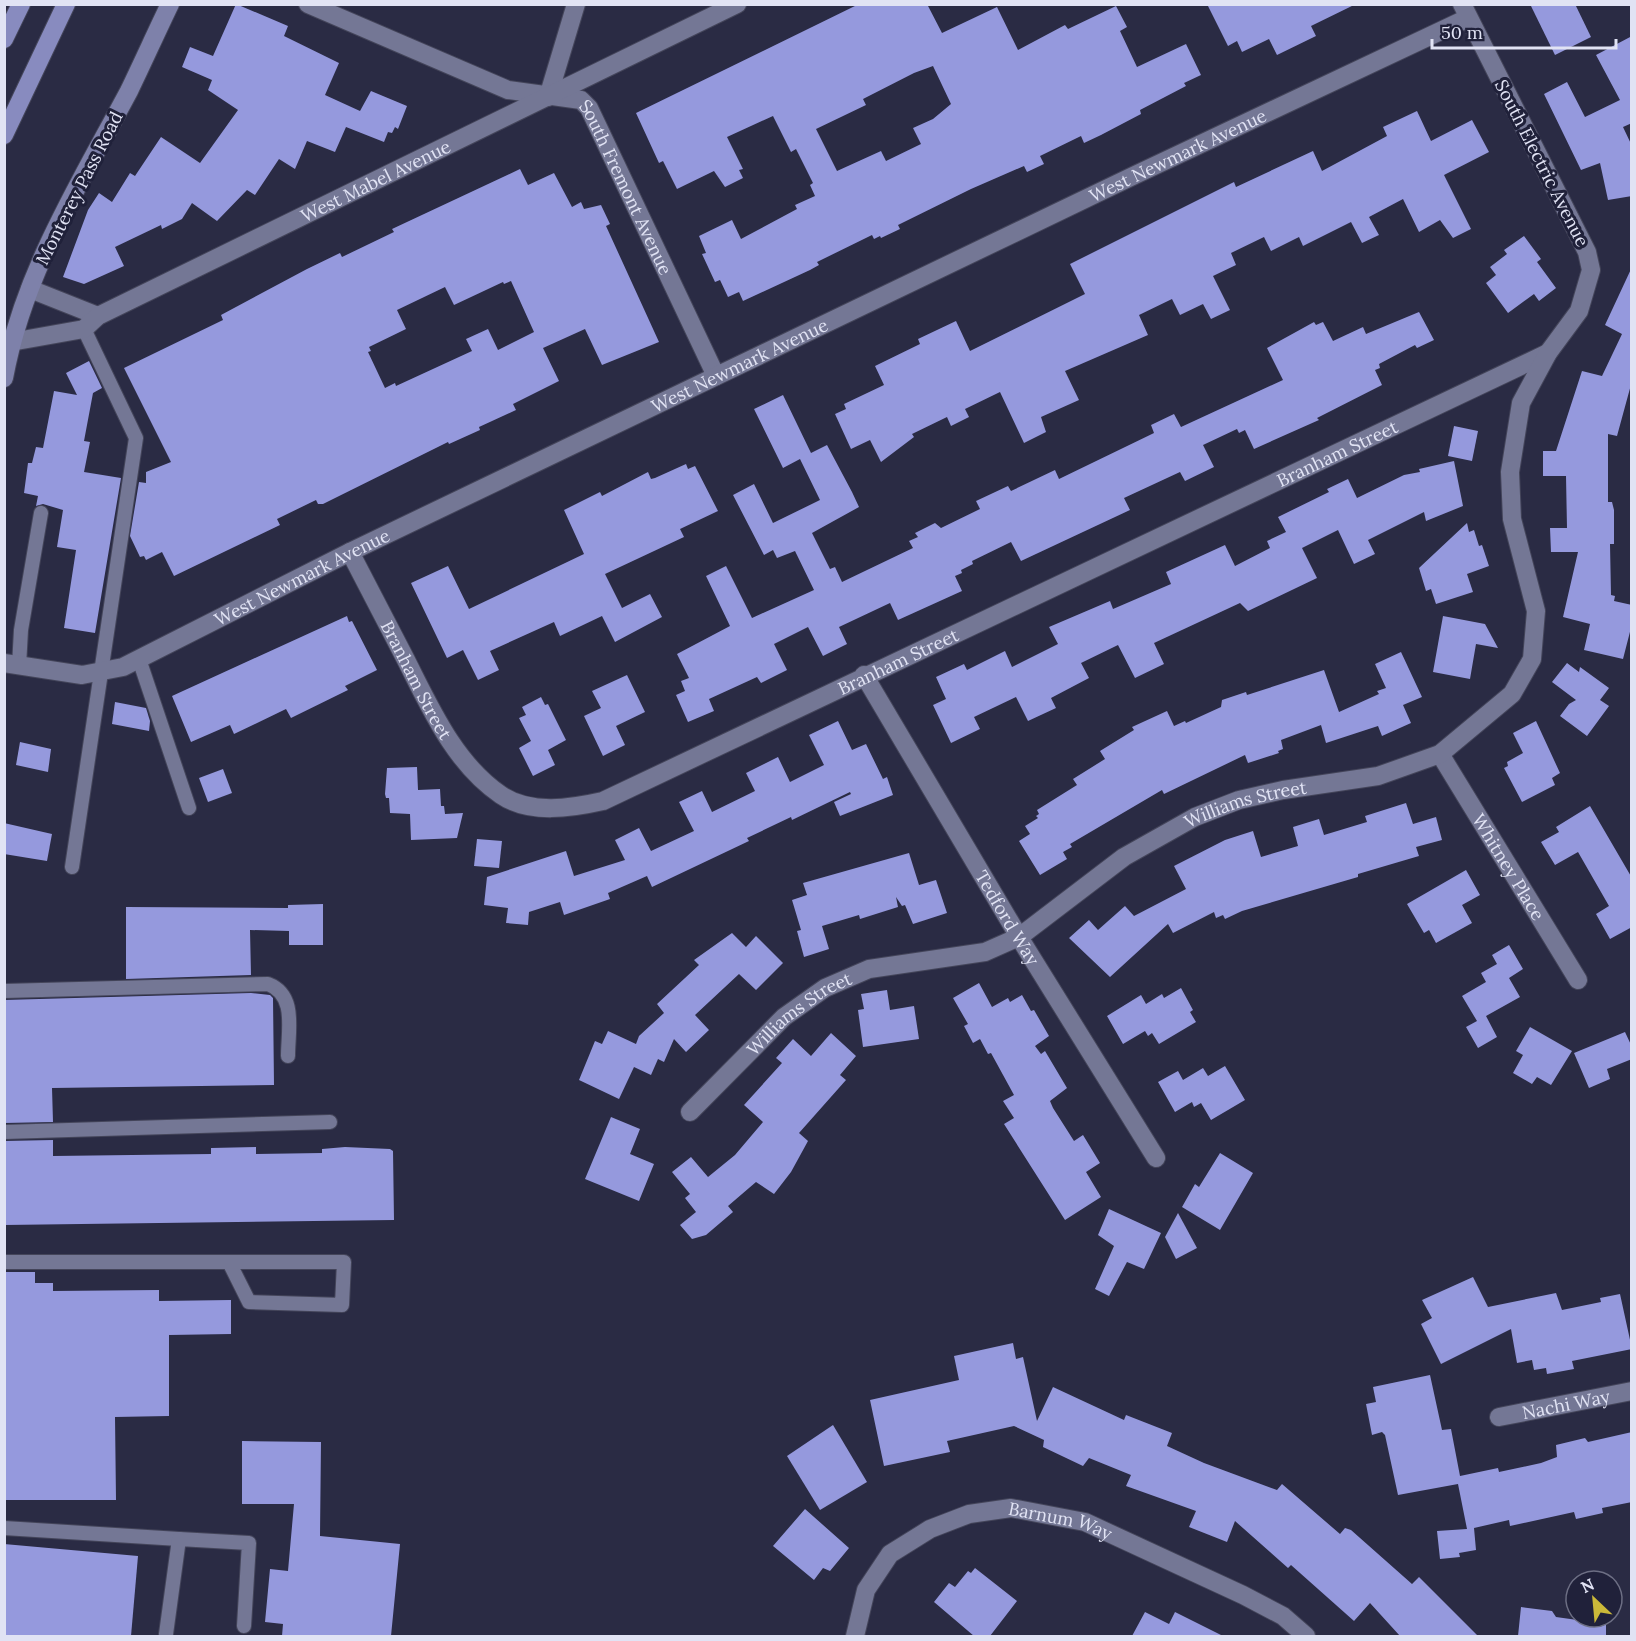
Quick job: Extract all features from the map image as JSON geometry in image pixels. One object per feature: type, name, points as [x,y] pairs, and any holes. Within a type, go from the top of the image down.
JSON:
[{"type":"main road","points":[[4,39],[21,4]]},
{"type":"main road","name":"Monterey Pass Road","points":[[4,378],[8,338],[63,212],[129,89],[170,4]]},
{"type":"main road","points":[[4,135],[64,5]]},
{"type":"street","name":"South Fremont Avenue","points":[[308,4],[508,90],[581,100],[589,108],[716,376]]},
{"type":"street","points":[[548,97],[576,4]]},
{"type":"street","name":"West Mabel Avenue","points":[[8,338],[91,323],[737,4]]},
{"type":"street","name":"South Electric Avenue","points":[[1465,11],[1587,252],[1591,270],[1579,311],[1548,353]]},
{"type":"street","name":"West Newmark Avenue","points":[[12,664],[82,675],[123,667],[350,552],[1135,174],[1465,11]]},
{"type":"street","points":[[30,289],[91,323]]},
{"type":"street","name":"Branham Street","points":[[350,552],[439,724],[476,773],[502,796],[525,805],[552,808],[578,807],[603,801],[864,675],[1548,353]]},
{"type":"street","name":"Williams Street","points":[[690,1112],[784,1017],[825,988],[869,969],[985,952],[1019,936],[1124,857],[1195,817],[1239,800],[1283,790],[1378,776],[1440,754],[1512,694],[1532,659],[1536,611],[1512,519],[1510,472],[1521,403],[1548,353]]},
{"type":"street","name":"Tedford Way","points":[[864,675],[1019,936],[1156,1158]]},
{"type":"street","name":"Whitney Place","points":[[1440,754],[1578,980]]},
{"type":"street","name":"Nachi Way","points":[[1499,1417],[1632,1391]]},
{"type":"street","name":"Barnum Way","points":[[855,1636],[866,1590],[890,1554],[930,1529],[960,1517],[1011,1508],[1084,1522],[1243,1595],[1283,1616],[1306,1636]]},
{"type":"lane","points":[[72,867],[136,438],[91,323]]},
{"type":"lane","points":[[12,664],[21,630],[41,513]]},
{"type":"lane","points":[[139,659],[189,808]]},
{"type":"lane","points":[[4,991],[268,984],[283,993],[288,1004],[288,1056]]},
{"type":"lane","points":[[4,1132],[330,1122]]},
{"type":"lane","points":[[4,1262],[229,1262],[344,1262],[342,1305],[249,1302],[229,1262]]},
{"type":"lane","points":[[4,1528],[249,1543],[244,1626]]},
{"type":"lane","points":[[166,1634],[179,1539]]},
{"type":"building","points":[[236,4],[288,26],[284,36],[339,63],[325,95],[360,111],[371,91],[407,106],[398,129],[395,127],[392,133],[388,132],[384,142],[346,127],[335,152],[307,141],[295,169],[279,159],[255,195],[247,190],[217,221],[192,203],[182,219],[162,229],[161,225],[115,247],[124,266],[84,284],[63,277],[88,210],[99,193],[112,202],[130,173],[135,176],[161,137],[200,163],[238,110],[208,90],[212,80],[182,67],[190,47],[213,56]]},
{"type":"building","points":[[859,4],[927,4],[942,33],[997,7],[1018,50],[1065,25],[1068,29],[1116,6],[1127,27],[1120,31],[1137,67],[1186,44],[1201,75],[1184,83],[1186,86],[1140,110],[1141,114],[1101,135],[1084,143],[1081,136],[1040,156],[1044,164],[1027,172],[1024,166],[971,189],[898,225],[900,229],[881,238],[880,236],[874,239],[872,235],[817,262],[819,265],[810,270],[743,301],[739,292],[728,297],[720,280],[715,282],[702,254],[706,253],[699,236],[732,220],[741,239],[797,209],[795,205],[815,196],[810,185],[813,183],[796,149],[791,152],[773,116],[727,137],[743,169],[739,170],[743,178],[725,187],[714,171],[677,189],[663,161],[659,163],[636,113]],"holes":[[[933,66],[951,104],[933,119],[913,128],[921,144],[886,161],[881,151],[837,171],[816,129],[866,105],[863,99]]]},
{"type":"building","points":[[1207,4],[1356,4],[1311,26],[1316,36],[1277,55],[1269,39],[1242,52],[1237,41],[1228,46]]},
{"type":"building","points":[[1530,4],[1575,4],[1591,37],[1555,55]]},
{"type":"building","points":[[1632,36],[1632,123],[1623,127],[1632,146],[1632,196],[1608,200],[1600,163],[1581,170],[1544,94],[1567,82],[1585,117],[1620,100],[1596,55]]},
{"type":"building","points":[[1417,111],[1431,141],[1472,120],[1489,152],[1444,175],[1471,229],[1453,238],[1440,220],[1419,232],[1403,199],[1369,217],[1379,235],[1362,243],[1351,222],[1303,246],[1299,237],[1271,251],[1264,237],[1231,253],[1236,265],[1213,276],[1230,310],[1211,319],[1203,304],[1180,315],[1172,299],[1139,315],[1148,335],[1065,371],[1079,400],[1041,417],[1046,432],[1024,443],[1000,392],[965,409],[969,417],[951,426],[947,417],[912,434],[914,437],[881,462],[870,440],[851,449],[835,414],[846,409],[844,404],[884,385],[875,366],[920,344],[918,339],[956,321],[970,351],[1085,294],[1070,264],[1234,182],[1236,187],[1313,151],[1322,171],[1387,136],[1383,127]]},
{"type":"building","points":[[520,169],[528,185],[554,173],[572,207],[581,202],[584,209],[601,205],[610,224],[606,226],[659,342],[602,365],[585,329],[543,348],[559,381],[513,404],[516,410],[479,427],[480,430],[449,444],[448,442],[323,504],[318,504],[316,500],[277,519],[280,525],[174,576],[162,552],[146,560],[144,556],[140,557],[130,536],[139,482],[146,483],[146,472],[171,462],[124,368],[223,320],[221,315],[307,269],[340,253],[342,257],[394,232],[392,229]],"holes":[[[511,281],[534,332],[498,350],[488,329],[466,339],[472,351],[396,386],[395,383],[385,388],[368,352],[371,351],[369,347],[406,329],[397,310],[445,287],[454,305],[503,282],[504,284]]]},
{"type":"building","points":[[1524,236],[1541,259],[1537,262],[1556,288],[1539,301],[1534,294],[1508,313],[1486,283],[1496,275],[1490,267],[1507,254],[1504,250]]},
{"type":"building","points":[[1632,267],[1632,381],[1617,436],[1608,434],[1608,502],[1612,502],[1614,510],[1614,544],[1610,544],[1611,595],[1615,596],[1614,601],[1632,605],[1632,624],[1623,659],[1584,650],[1590,624],[1563,617],[1578,552],[1551,552],[1550,528],[1567,528],[1566,476],[1543,476],[1543,451],[1556,451],[1582,371],[1602,376],[1622,334],[1605,325]]},
{"type":"building","points":[[1419,312],[1434,340],[1417,348],[1415,345],[1379,364],[1380,368],[1375,370],[1382,385],[1317,418],[1319,420],[1254,449],[1245,430],[1239,433],[1237,429],[1203,445],[1214,467],[1185,481],[1180,472],[1124,498],[1130,510],[1021,561],[1011,542],[972,561],[973,564],[955,576],[962,591],[898,620],[890,603],[839,627],[847,644],[823,656],[808,627],[774,644],[787,670],[761,683],[757,677],[709,699],[714,711],[688,722],[676,695],[685,691],[681,681],[689,678],[677,654],[730,626],[706,576],[726,566],[752,618],[814,590],[795,551],[777,558],[773,550],[764,555],[733,495],[754,484],[773,523],[820,500],[800,459],[783,468],[754,409],[783,395],[811,453],[827,445],[852,492],[859,507],[812,533],[830,569],[835,567],[842,582],[913,548],[909,541],[918,537],[915,533],[935,523],[941,528],[980,509],[976,501],[1008,486],[1011,491],[1055,470],[1059,479],[1154,433],[1151,425],[1174,414],[1181,427],[1283,380],[1267,348],[1314,322],[1316,325],[1323,322],[1333,341],[1363,327],[1366,334]]},
{"type":"building","points":[[89,361],[102,388],[93,393],[84,441],[90,442],[84,472],[121,478],[95,633],[64,628],[76,550],[57,547],[63,510],[43,504],[36,506],[38,496],[24,493],[28,463],[32,463],[36,447],[43,448],[54,391],[77,395],[66,373]]},
{"type":"building","points":[[1454,426],[1478,431],[1472,461],[1448,456]]},
{"type":"building","points":[[1454,461],[1463,506],[1426,521],[1424,512],[1368,540],[1375,554],[1354,564],[1338,530],[1302,548],[1317,578],[1248,611],[1240,603],[1154,643],[1164,664],[1135,678],[1118,645],[1081,663],[1089,678],[1051,698],[1056,708],[1028,721],[1016,697],[974,717],[980,729],[951,743],[933,705],[946,699],[936,677],[964,664],[967,670],[1005,651],[1012,667],[1058,644],[1049,627],[1110,601],[1113,609],[1171,584],[1166,572],[1225,545],[1235,566],[1270,548],[1267,541],[1286,532],[1278,517],[1329,492],[1327,489],[1348,479],[1357,498],[1404,475],[1420,472],[1419,469]]},
{"type":"building","points":[[686,464],[688,469],[695,466],[718,511],[680,529],[684,537],[605,574],[622,608],[650,594],[662,617],[615,642],[602,616],[560,636],[554,622],[490,651],[499,670],[478,680],[463,650],[447,658],[411,583],[448,566],[469,609],[584,554],[564,510],[600,492],[602,496],[648,472],[651,479]]},
{"type":"building","points":[[1467,523],[1469,532],[1474,530],[1479,546],[1482,545],[1489,566],[1467,574],[1473,592],[1436,604],[1431,589],[1426,591],[1419,568]]},
{"type":"building","points":[[347,616],[349,622],[352,621],[377,670],[345,686],[348,690],[291,718],[286,709],[234,734],[230,725],[191,742],[172,696]]},
{"type":"building","points":[[1443,616],[1485,624],[1498,648],[1476,644],[1470,679],[1433,672]]},
{"type":"building","points":[[1401,652],[1422,697],[1403,705],[1411,723],[1382,736],[1378,726],[1326,743],[1321,725],[1281,740],[1283,749],[1278,751],[1279,753],[1248,763],[1245,755],[1164,794],[1162,790],[1070,844],[1072,847],[1063,852],[1067,859],[1040,875],[1019,841],[1030,834],[1025,826],[1038,818],[1037,810],[1077,785],[1073,779],[1105,759],[1100,751],[1134,730],[1132,727],[1167,711],[1174,726],[1185,721],[1186,723],[1221,707],[1222,700],[1246,692],[1247,695],[1324,670],[1339,712],[1379,694],[1377,691],[1386,688],[1375,664]]},
{"type":"building","points":[[1567,663],[1579,672],[1580,667],[1609,688],[1600,700],[1609,706],[1587,736],[1560,716],[1569,704],[1576,700],[1552,682]]},
{"type":"building","points":[[627,675],[645,712],[616,726],[625,745],[603,756],[584,716],[601,708],[592,691]]},
{"type":"building","points":[[541,697],[545,705],[548,704],[566,740],[548,750],[555,765],[533,776],[519,748],[531,741],[519,718],[526,715],[522,707]]},
{"type":"building","points":[[115,702],[146,708],[150,721],[149,731],[112,724]]},
{"type":"building","points":[[838,721],[852,750],[866,744],[883,779],[887,777],[893,795],[840,816],[834,802],[851,794],[850,792],[792,820],[791,817],[747,838],[749,841],[652,887],[647,876],[608,893],[610,899],[564,915],[560,902],[529,912],[528,925],[506,923],[508,908],[484,905],[487,877],[566,851],[574,876],[625,860],[615,840],[639,828],[651,851],[694,831],[679,802],[702,791],[712,812],[755,791],[746,773],[778,757],[790,782],[824,765],[809,735]]},
{"type":"building","points":[[1536,721],[1560,773],[1552,778],[1555,785],[1522,802],[1504,768],[1508,766],[1507,762],[1523,753],[1513,733]]},
{"type":"building","points":[[20,742],[51,749],[48,772],[16,765]]},
{"type":"building","points":[[417,767],[418,790],[440,789],[441,806],[444,806],[445,814],[463,813],[457,838],[411,840],[410,814],[390,813],[389,798],[386,798],[385,794],[387,768]]},
{"type":"building","points":[[223,769],[232,793],[208,802],[199,778]]},
{"type":"building","points":[[1406,803],[1413,824],[1436,817],[1442,840],[1416,847],[1419,856],[1358,874],[1358,877],[1242,911],[1225,919],[1223,915],[1216,918],[1214,912],[1173,933],[1168,924],[1110,977],[1069,938],[1089,920],[1098,930],[1125,906],[1134,916],[1186,889],[1174,866],[1225,840],[1253,831],[1261,857],[1298,846],[1293,827],[1319,819],[1324,835],[1367,822],[1365,816]]},
{"type":"building","points":[[1590,806],[1632,878],[1632,927],[1610,939],[1596,914],[1609,906],[1578,852],[1555,865],[1541,842],[1559,832],[1556,827]]},
{"type":"building","points":[[4,823],[52,834],[47,861],[4,854]]},
{"type":"building","points":[[477,839],[502,841],[499,868],[474,866]]},
{"type":"building","points":[[909,853],[919,885],[936,880],[947,913],[913,924],[905,905],[902,906],[896,897],[898,907],[860,919],[859,915],[822,926],[829,949],[804,957],[797,931],[801,930],[792,900],[807,895],[803,883]]},
{"type":"building","points":[[1466,870],[1480,895],[1462,905],[1472,923],[1436,943],[1429,930],[1424,933],[1407,904]]},
{"type":"building","points":[[323,904],[323,945],[289,945],[289,931],[250,930],[251,975],[126,979],[126,907],[288,908],[288,905]]},
{"type":"building","points":[[732,933],[746,947],[756,936],[783,963],[756,990],[739,974],[695,1015],[709,1030],[686,1052],[674,1039],[664,1062],[658,1059],[651,1075],[634,1067],[619,1099],[579,1080],[595,1041],[602,1044],[608,1031],[636,1044],[639,1036],[664,1013],[657,1004],[699,965],[694,960]]},
{"type":"building","points":[[1509,945],[1523,969],[1509,978],[1520,997],[1486,1016],[1497,1037],[1478,1048],[1466,1027],[1477,1021],[1462,996],[1486,982],[1481,973],[1497,964],[1492,955]]},
{"type":"building","points":[[979,983],[992,1007],[1008,998],[1010,1002],[1022,995],[1031,1011],[1034,1010],[1049,1036],[1035,1046],[1041,1054],[1045,1051],[1067,1088],[1050,1101],[1053,1108],[1074,1141],[1083,1135],[1100,1163],[1086,1172],[1101,1197],[1065,1220],[1004,1124],[1014,1118],[1003,1101],[1014,1095],[991,1053],[988,1054],[980,1039],[973,1043],[964,1026],[968,1024],[953,998]]},
{"type":"building","points":[[1181,988],[1193,1010],[1190,1012],[1196,1022],[1159,1044],[1152,1033],[1148,1036],[1145,1031],[1123,1044],[1107,1016],[1141,995],[1146,1004],[1162,994],[1164,998]]},
{"type":"building","points":[[887,990],[890,1010],[914,1006],[919,1039],[863,1047],[858,1010],[864,1009],[861,994]]},
{"type":"building","points":[[251,993],[270,995],[273,998],[274,1085],[52,1088],[53,1122],[4,1123],[4,1000]]},
{"type":"building","points":[[1530,1027],[1572,1051],[1551,1085],[1537,1077],[1532,1084],[1513,1073],[1523,1055],[1516,1051]]},
{"type":"building","points":[[1625,1032],[1632,1047],[1632,1059],[1607,1069],[1610,1079],[1589,1088],[1574,1053]]},
{"type":"building","points":[[831,1033],[856,1056],[840,1075],[846,1080],[799,1133],[808,1141],[791,1172],[774,1194],[756,1182],[728,1206],[733,1212],[706,1235],[692,1239],[680,1225],[696,1212],[685,1198],[690,1194],[672,1172],[691,1157],[708,1177],[735,1155],[763,1122],[744,1105],[782,1063],[776,1058],[793,1039],[811,1056]]},
{"type":"building","points":[[1225,1066],[1245,1100],[1211,1120],[1201,1103],[1194,1107],[1192,1102],[1175,1112],[1158,1082],[1178,1071],[1183,1080],[1203,1068],[1208,1076]]},
{"type":"building","points":[[611,1117],[640,1129],[630,1154],[654,1164],[639,1201],[585,1179]]},
{"type":"building","points":[[53,1140],[53,1156],[211,1154],[211,1148],[256,1147],[256,1154],[322,1153],[322,1149],[345,1147],[390,1149],[393,1151],[394,1220],[4,1225],[4,1141]]},
{"type":"building","points":[[1220,1153],[1253,1173],[1220,1230],[1182,1207],[1195,1184],[1199,1187]]},
{"type":"building","points":[[1109,1209],[1161,1233],[1144,1269],[1127,1262],[1109,1296],[1095,1289],[1114,1246],[1098,1235]]},
{"type":"building","points":[[1178,1213],[1197,1248],[1176,1259],[1165,1237]]},
{"type":"building","points":[[4,1272],[35,1272],[35,1283],[53,1283],[53,1291],[159,1290],[159,1301],[231,1300],[231,1334],[169,1335],[169,1416],[115,1417],[116,1500],[4,1500]]},
{"type":"building","points":[[1473,1277],[1488,1307],[1556,1293],[1562,1310],[1601,1302],[1600,1298],[1620,1294],[1632,1349],[1572,1361],[1574,1369],[1547,1374],[1546,1368],[1534,1370],[1532,1360],[1517,1363],[1511,1329],[1441,1364],[1421,1324],[1432,1318],[1422,1300]]},
{"type":"building","points":[[1013,1343],[1016,1359],[1023,1357],[1037,1421],[1053,1387],[1124,1420],[1126,1415],[1172,1433],[1167,1446],[1204,1463],[1277,1490],[1282,1484],[1340,1534],[1345,1528],[1351,1530],[1412,1584],[1419,1577],[1478,1636],[1400,1636],[1370,1603],[1354,1621],[1291,1565],[1288,1568],[1235,1521],[1227,1542],[1189,1527],[1196,1511],[1126,1486],[1131,1475],[1089,1458],[1083,1466],[1043,1447],[1044,1440],[1014,1426],[947,1441],[950,1452],[884,1466],[870,1400],[959,1380],[954,1356]]},
{"type":"building","points":[[1430,1375],[1442,1430],[1451,1429],[1460,1476],[1498,1468],[1499,1472],[1541,1463],[1557,1457],[1556,1445],[1585,1438],[1588,1442],[1632,1432],[1632,1502],[1602,1508],[1603,1513],[1576,1519],[1574,1512],[1510,1526],[1509,1520],[1474,1528],[1476,1550],[1459,1553],[1460,1557],[1440,1559],[1437,1531],[1467,1529],[1458,1484],[1398,1495],[1385,1435],[1382,1432],[1372,1435],[1366,1404],[1376,1402],[1373,1387]]},
{"type":"building","points":[[833,1425],[867,1482],[820,1510],[787,1456]]},
{"type":"building","points":[[242,1441],[321,1442],[320,1536],[400,1544],[391,1636],[282,1636],[283,1624],[265,1622],[270,1569],[288,1571],[294,1504],[242,1504]]},
{"type":"building","points":[[805,1509],[849,1548],[830,1571],[823,1568],[814,1580],[773,1546]]},
{"type":"building","points":[[4,1544],[138,1556],[131,1636],[4,1635]]},
{"type":"building","points":[[975,1568],[1017,1601],[990,1636],[974,1636],[934,1602],[949,1583],[955,1587],[968,1571],[971,1573]]},
{"type":"building","points":[[1521,1607],[1552,1611],[1556,1617],[1564,1618],[1564,1629],[1606,1629],[1606,1636],[1518,1636]]},
{"type":"building","points":[[1145,1612],[1169,1624],[1175,1612],[1223,1636],[1132,1636]]}]
